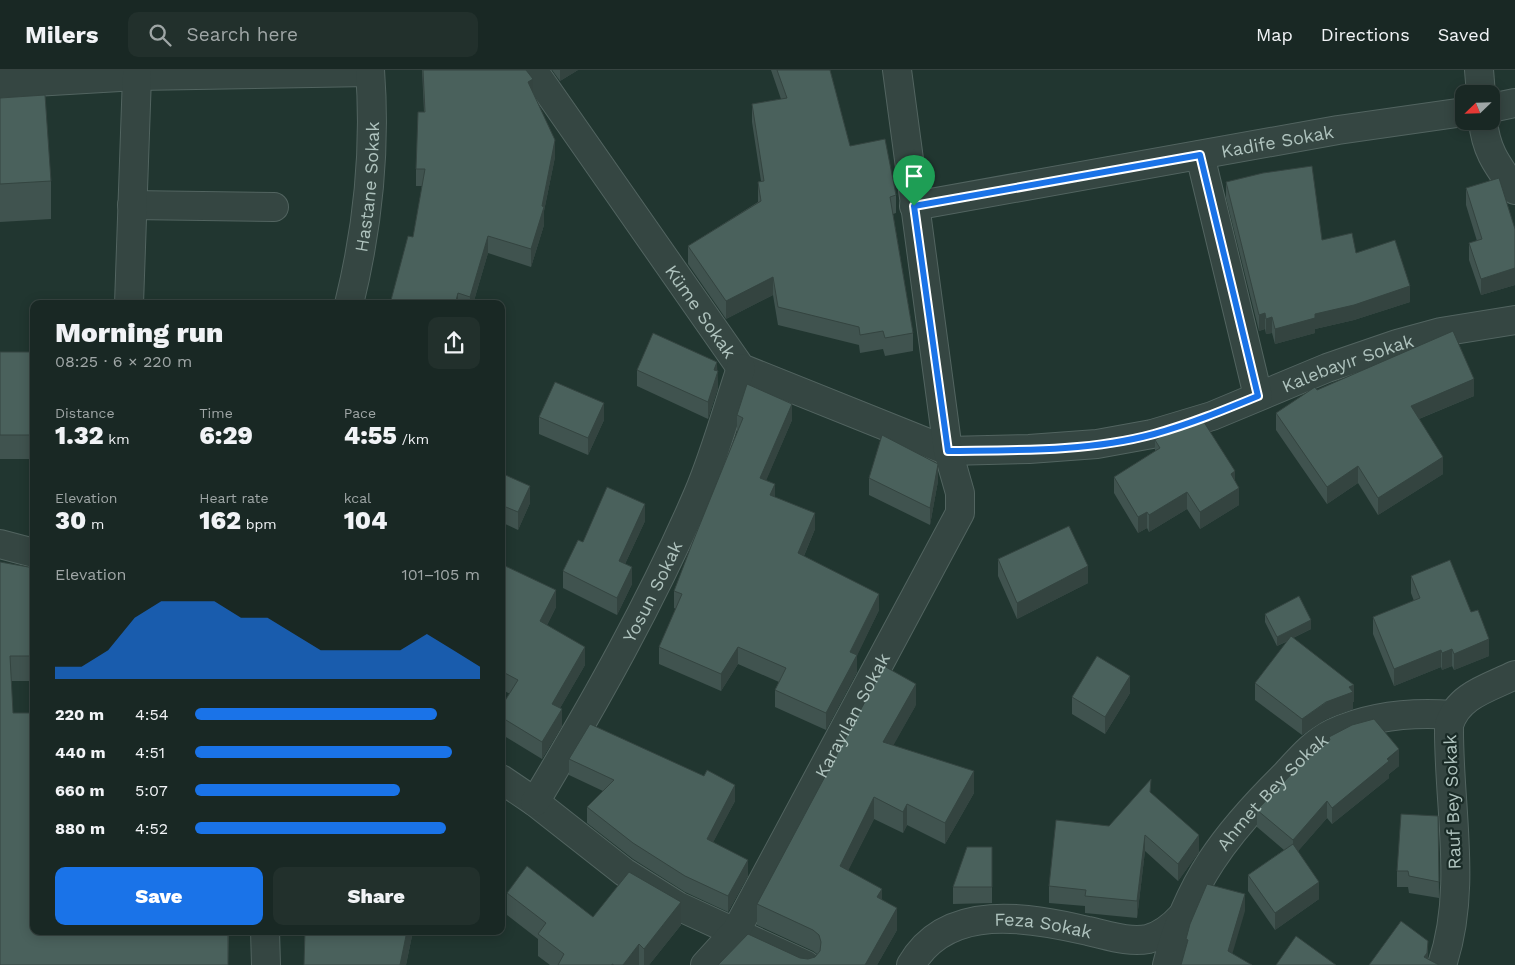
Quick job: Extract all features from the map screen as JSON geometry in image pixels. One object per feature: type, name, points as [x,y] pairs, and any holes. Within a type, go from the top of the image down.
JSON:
[{"type":"street","name":"Küme Sokak","points":[[533,70],[741,368],[948,451]]},
{"type":"street","name":"Karayılan Sokak","points":[[705,965],[736,931],[960,513],[960,493],[948,451],[897,70]]},
{"type":"street","points":[[1479,70],[1480,85]]},
{"type":"street","points":[[0,84],[137,76],[370,71]]},
{"type":"street","name":"Hastane Sokak","points":[[350,300],[366,214],[373,148],[370,71]]},
{"type":"street","points":[[129,300],[137,76]]},
{"type":"street","points":[[1500,106],[1515,103]]},
{"type":"street","name":"Kadife Sokak","points":[[914,206],[1338,130],[1455,113]]},
{"type":"street","points":[[1484,130],[1490,155],[1515,190]]},
{"type":"street","points":[[1200,155],[1258,396]]},
{"type":"street","points":[[132,205],[274,207]]},
{"type":"street","name":"Kalebayır Sokak","points":[[948,451],[1078,445],[1152,434],[1212,416],[1327,368],[1398,344],[1441,332],[1515,320]]},
{"type":"street","name":"Yosun Sokak","points":[[535,802],[595,701],[648,603],[699,492],[741,368]]},
{"type":"street","points":[[0,544],[30,552]]},
{"type":"street","name":"Rauf Bey Sokak","points":[[1442,965],[1453,928],[1455,906],[1455,850],[1448,733],[1452,715],[1463,700],[1515,675]]},
{"type":"street","name":"Ahmet Bey Sokak","points":[[1167,965],[1182,916],[1205,869],[1220,846],[1261,798],[1318,743],[1348,727],[1373,720],[1424,713],[1452,715]]},
{"type":"street","points":[[505,782],[535,802],[624,872],[678,906],[736,931],[806,965]]},
{"type":"street","name":"Feza Sokak","points":[[911,965],[923,948],[941,933],[976,920],[999,918],[1031,921],[1139,940],[1160,935],[1171,928],[1182,916]]},
{"type":"street","points":[[265,935],[266,965]]},
{"type":"building","points":[[423,70],[526,70],[533,79],[528,82],[555,140],[542,206],[544,207],[531,249],[488,236],[470,297],[458,293],[456,300],[391,300],[408,236],[413,237],[425,169],[416,169],[418,112],[425,112]]},
{"type":"building","points":[[777,70],[830,70],[850,146],[885,139],[896,195],[890,197],[913,333],[885,338],[883,331],[860,335],[859,327],[778,307],[773,277],[726,301],[688,246],[761,201],[758,182],[764,181],[752,104],[787,98]]},
{"type":"building","points":[[45,95],[51,181],[0,184],[0,98]]},
{"type":"building","points":[[1312,166],[1322,240],[1352,233],[1356,253],[1395,240],[1410,286],[1354,305],[1315,314],[1315,318],[1275,329],[1272,317],[1266,319],[1265,313],[1259,315],[1226,182],[1263,173]]},
{"type":"building","points":[[1499,178],[1515,229],[1515,268],[1481,279],[1469,243],[1482,239],[1466,188]]},
{"type":"building","points":[[1453,331],[1474,379],[1411,406],[1443,457],[1378,498],[1358,466],[1327,487],[1276,413],[1315,387],[1317,390]]},
{"type":"building","points":[[653,333],[717,362],[714,370],[718,371],[708,402],[637,370]]},
{"type":"building","points":[[0,352],[30,352],[30,435],[0,435]]},
{"type":"building","points":[[555,382],[604,403],[588,438],[539,417]]},
{"type":"building","points":[[747,384],[792,404],[760,478],[775,484],[770,495],[815,513],[798,553],[879,594],[850,652],[857,655],[826,713],[775,690],[786,668],[738,647],[721,674],[659,647],[682,594],[674,591],[743,418],[737,415]]},
{"type":"building","points":[[1202,419],[1235,471],[1231,474],[1239,488],[1200,512],[1187,492],[1149,515],[1147,512],[1138,517],[1114,477],[1160,448],[1155,440],[1179,425]]},
{"type":"building","points":[[882,435],[938,464],[930,508],[869,478]]},
{"type":"building","points":[[505,475],[530,486],[518,512],[505,507]]},
{"type":"building","points":[[607,487],[645,504],[619,561],[632,567],[617,598],[563,571],[578,540],[583,542]]},
{"type":"building","points":[[1069,526],[1088,566],[1017,603],[998,559]]},
{"type":"building","points":[[1450,560],[1471,612],[1478,610],[1489,639],[1454,654],[1452,649],[1442,653],[1441,650],[1394,669],[1373,617],[1420,598],[1411,576]]},
{"type":"building","points":[[0,562],[30,567],[30,656],[10,656],[13,713],[30,713],[30,935],[228,935],[228,965],[0,965]]},
{"type":"building","points":[[505,566],[556,590],[540,621],[585,647],[552,704],[562,709],[542,742],[505,719],[505,701],[518,680],[505,673]]},
{"type":"building","points":[[1299,596],[1311,620],[1277,637],[1265,614]]},
{"type":"building","points":[[1291,636],[1354,685],[1349,687],[1353,692],[1326,702],[1302,719],[1255,683]]},
{"type":"building","points":[[1097,656],[1130,676],[1105,717],[1072,697]]},
{"type":"building","points":[[884,666],[916,684],[883,742],[974,771],[945,823],[907,804],[903,812],[874,797],[840,866],[882,889],[877,897],[897,908],[865,965],[718,965],[748,934],[800,958],[808,959],[815,957],[820,951],[821,942],[819,935],[813,930],[757,904]]},
{"type":"building","points":[[1374,719],[1399,749],[1387,759],[1389,761],[1332,808],[1327,801],[1293,840],[1257,810],[1303,762],[1330,740],[1329,737],[1352,725]]},
{"type":"building","points":[[590,724],[704,776],[707,770],[735,785],[707,839],[748,860],[728,896],[685,876],[633,843],[587,807],[614,780],[569,759]]},
{"type":"building","points":[[1151,779],[1150,792],[1199,835],[1178,864],[1145,835],[1137,901],[1085,896],[1086,890],[1049,886],[1056,820],[1109,826]]},
{"type":"building","points":[[1401,814],[1438,816],[1439,882],[1409,876],[1408,871],[1397,871]]},
{"type":"building","points":[[1293,844],[1319,882],[1275,913],[1248,875]]},
{"type":"building","points":[[967,847],[992,847],[992,887],[953,887]]},
{"type":"building","points":[[527,866],[593,917],[629,872],[681,902],[644,949],[639,944],[623,965],[558,965],[564,954],[538,934],[546,923],[507,893]]},
{"type":"building","points":[[1207,884],[1245,894],[1228,951],[1252,965],[1181,965],[1190,924]]},
{"type":"building","points":[[1401,921],[1428,941],[1427,953],[1424,957],[1439,965],[1369,965]]},
{"type":"building","points":[[305,935],[406,935],[400,965],[304,965]]},
{"type":"building","points":[[1296,936],[1336,965],[1276,965]]},
{"type":"route","points":[[1200,155],[1258,396],[1212,416],[1152,434],[1097,444],[1029,449],[948,451],[914,206],[1200,155]]}]
